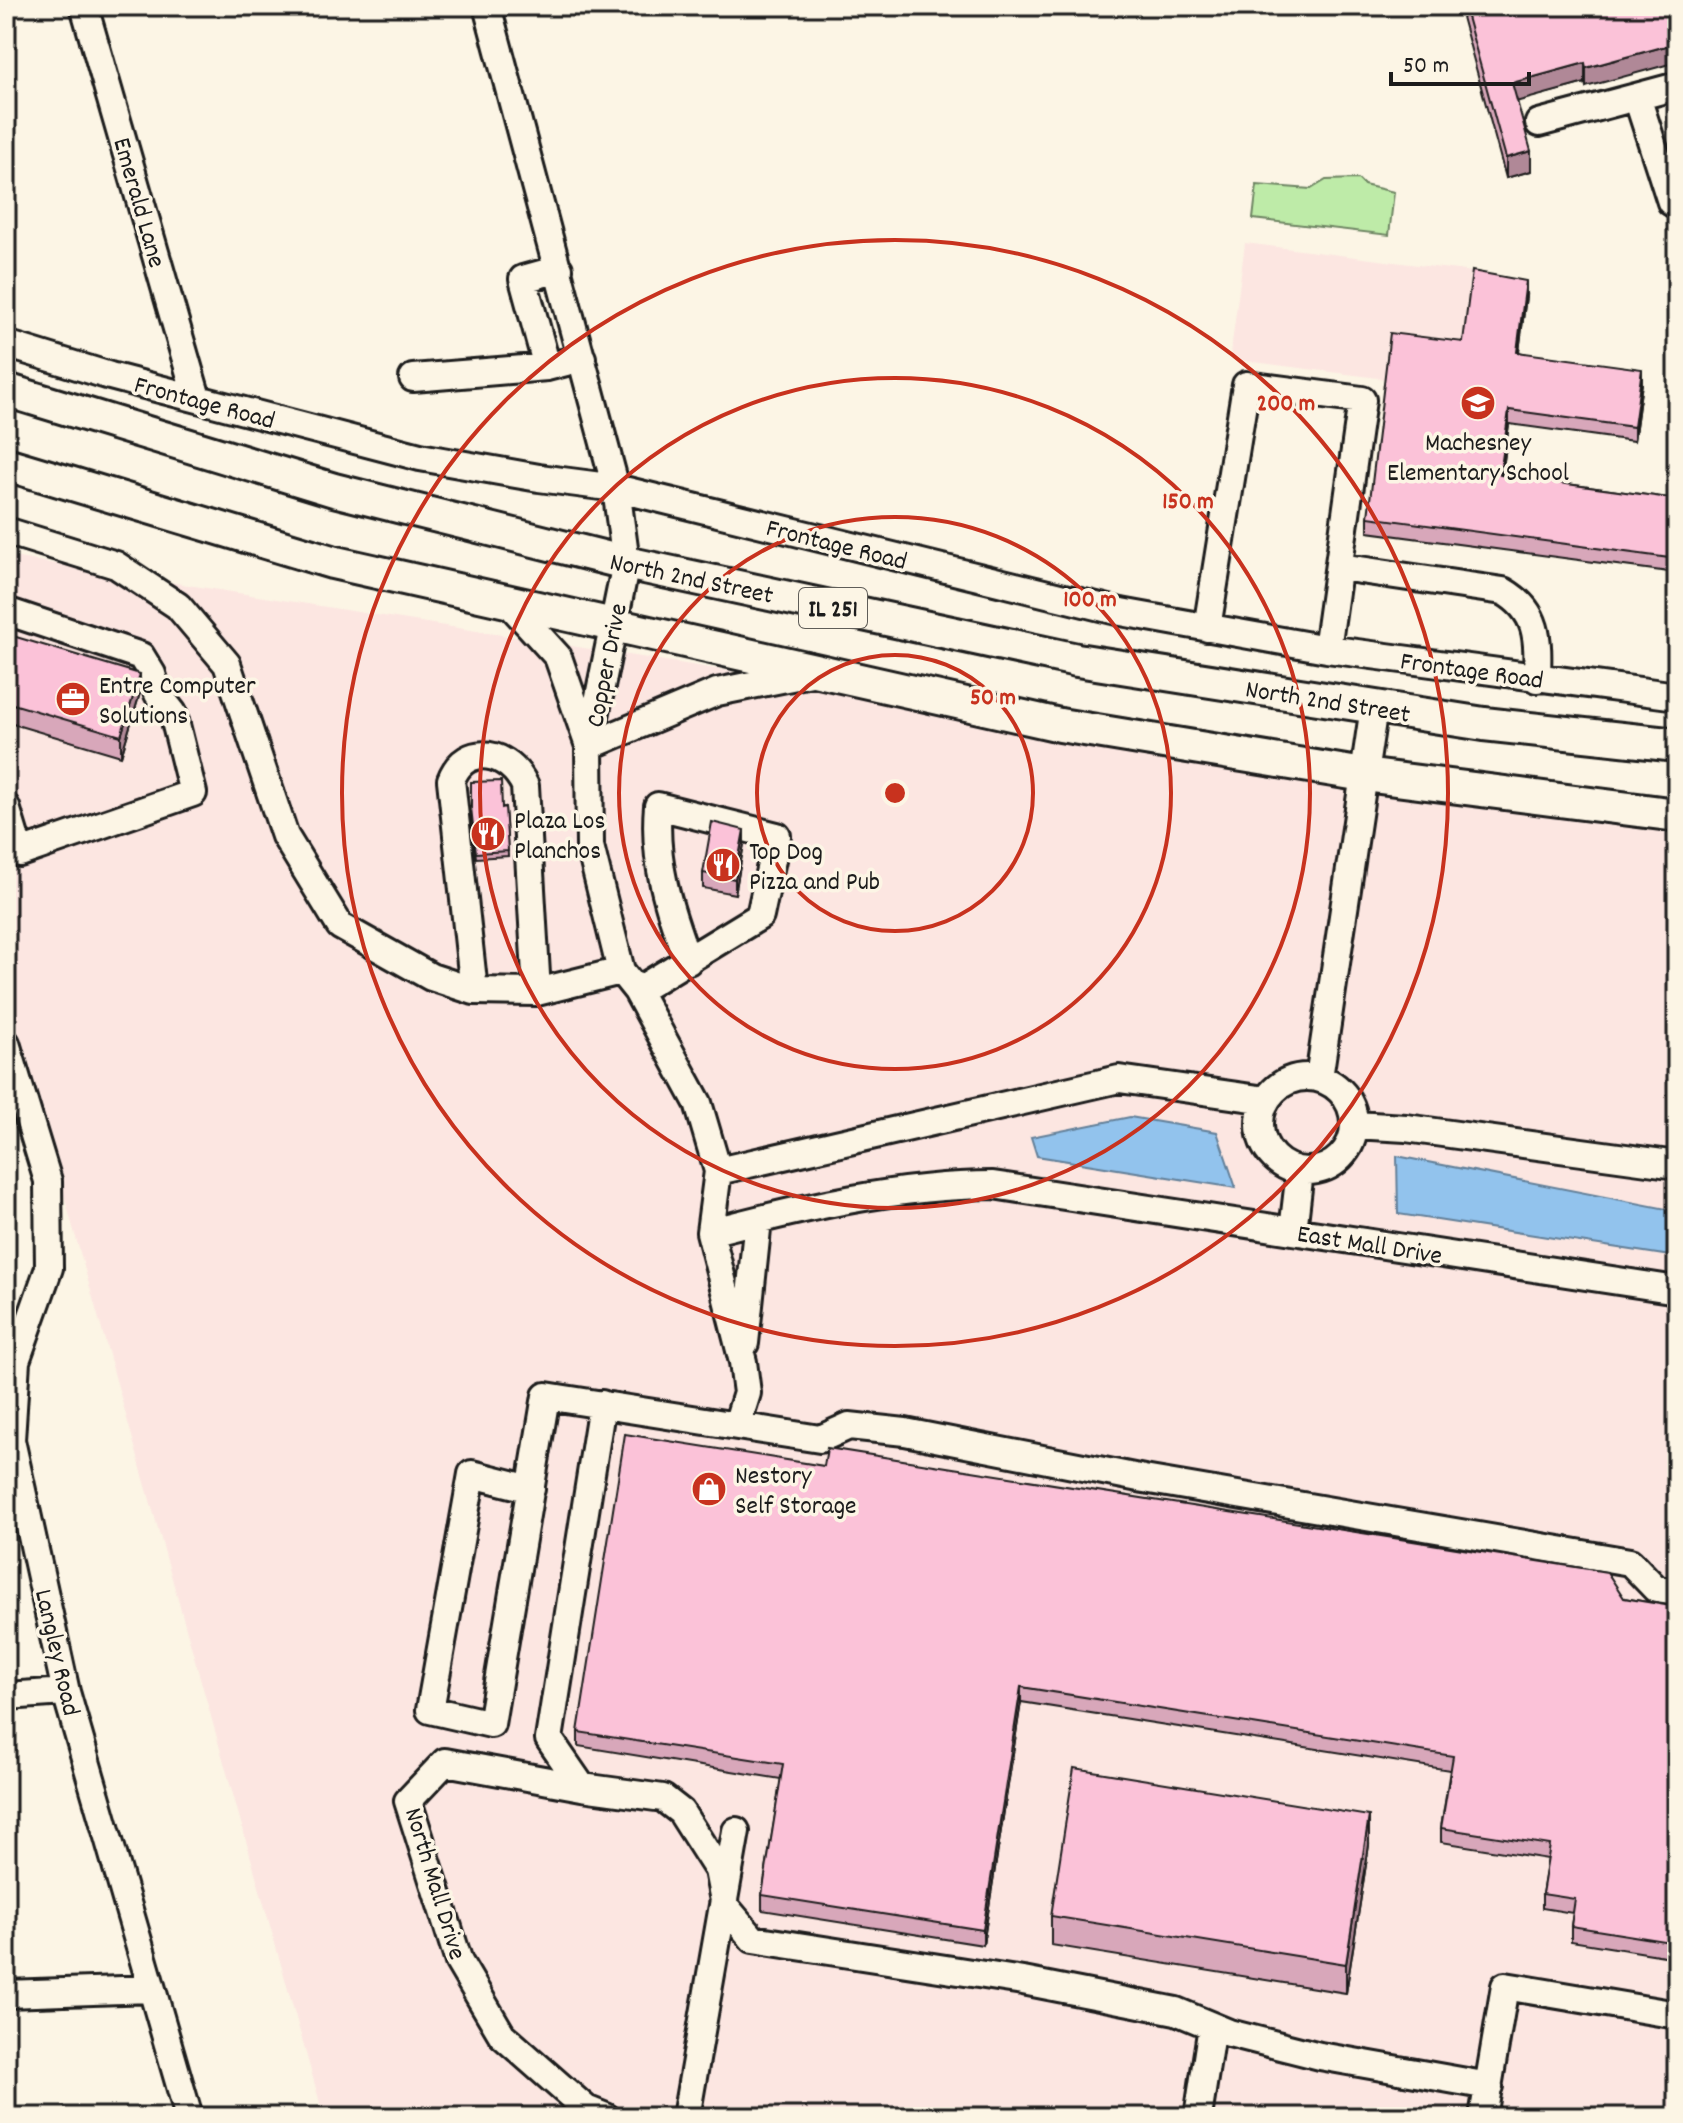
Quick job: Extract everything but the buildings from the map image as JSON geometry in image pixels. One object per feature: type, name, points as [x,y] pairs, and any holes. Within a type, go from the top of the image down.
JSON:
[{"type":"main road","name":"North 2nd Street","points":[[6,390],[334,490],[626,563],[1077,660],[1484,724],[1677,745]]},
{"type":"main road","name":"IL 251","points":[[6,464],[332,562],[1060,725],[1364,775],[1677,815]]},
{"type":"street","name":"Emerald Lane","points":[[84,6],[197,398]]},
{"type":"street","name":"Copper Drive","points":[[487,6],[616,488],[626,563],[589,746],[590,846],[629,981],[698,1103],[718,1171]]},
{"type":"street","points":[[1539,123],[1677,86]]},
{"type":"street","points":[[1637,97],[1671,202],[1677,206]]},
{"type":"street","points":[[547,367],[523,279],[559,269]]},
{"type":"street","name":"Frontage Road","points":[[6,344],[110,376],[420,457],[616,488],[1052,597],[1327,649],[1677,696]]},
{"type":"street","points":[[413,378],[547,367],[582,358]]},
{"type":"street","points":[[1207,628],[1246,385],[1362,400],[1327,649]]},
{"type":"street","points":[[6,531],[116,565],[178,606],[227,664],[285,836],[340,926],[431,977],[474,991],[537,992],[629,981],[688,961],[760,916],[777,836],[658,806],[656,828],[660,869],[669,908],[688,961]]},
{"type":"street","points":[[1340,567],[1503,591],[1517,599],[1529,615],[1538,640],[1537,679]]},
{"type":"street","points":[[508,602],[558,657],[589,746],[717,692],[820,672]]},
{"type":"street","points":[[6,611],[141,656],[152,674],[158,694],[173,713],[193,793],[20,853],[6,807]]},
{"type":"street","points":[[1319,1078],[1374,707]]},
{"type":"street","points":[[474,991],[451,780],[457,766],[464,761],[472,757],[491,756],[507,761],[518,771],[525,786],[537,992]]},
{"type":"street","name":"Langley Road","points":[[7,1049],[48,1181],[49,1268],[16,1361],[11,1440],[66,1692],[189,2117]]},
{"type":"street","points":[[1319,1078],[1333,1084],[1345,1095],[1352,1109],[1354,1125],[1351,1141],[1331,1165],[1300,1171],[1274,1157],[1265,1144],[1261,1114],[1266,1100],[1276,1088],[1289,1080],[1319,1078]]},
{"type":"street","points":[[737,1425],[747,1393],[743,1362],[710,1232],[718,1171],[1119,1079],[1266,1100]]},
{"type":"street","points":[[1354,1125],[1406,1128],[1677,1165]]},
{"type":"street","points":[[1293,1231],[1300,1171]]},
{"type":"street","name":"East Mall Drive","points":[[710,1232],[944,1185],[993,1185],[1677,1290]]},
{"type":"street","points":[[743,1362],[758,1220]]},
{"type":"street","points":[[531,1489],[472,1474],[430,1710],[491,1724],[531,1489],[546,1396],[820,1439],[849,1426],[905,1432],[1144,1479],[1630,1562],[1656,1589],[1677,1592]]},
{"type":"street","points":[[602,1404],[549,1739],[582,1787],[663,1798],[681,1812],[718,1870],[725,1906],[753,1939],[1023,1981],[1176,2011],[1229,2033],[1320,2056],[1489,2086]]},
{"type":"street","points":[[6,1696],[66,1692]]},
{"type":"street","name":"North Mall Drive","points":[[582,1787],[445,1762],[408,1801],[459,1962],[502,2035],[592,2114]]},
{"type":"street","points":[[686,2117],[736,1831]]},
{"type":"street","points":[[1483,2117],[1505,1986],[1677,2015]]},
{"type":"street","points":[[6,1994],[151,1989]]},
{"type":"street","points":[[1198,2117],[1212,2026]]},
{"type":"shaded area","points":[[1245,243],[1473,272],[1463,357],[1386,379],[1230,359]]},
{"type":"shaded area","points":[[6,556],[1677,822],[1677,2117],[324,2117],[6,990]]},
{"type":"green space","points":[[1358,179],[1364,185],[1394,192],[1389,235],[1253,219],[1257,185],[1311,189],[1326,180]]},
{"type":"water","points":[[1130,1117],[1217,1132],[1236,1188],[1037,1156],[1031,1137]]},
{"type":"water","points":[[1397,1156],[1677,1211],[1677,1257],[1398,1214]]},
{"type":"place","name":"Machesney Elementary School","points":[[1478,403]]},
{"type":"place","name":"Entre Computer Solutions","points":[[73,699]]},
{"type":"place","name":"Plaza Los Planchos","points":[[488,834]]},
{"type":"place","name":"Top Dog Pizza and Pub","points":[[723,865]]},
{"type":"place","name":"Nestory Self Storage","points":[[709,1489]]}]
